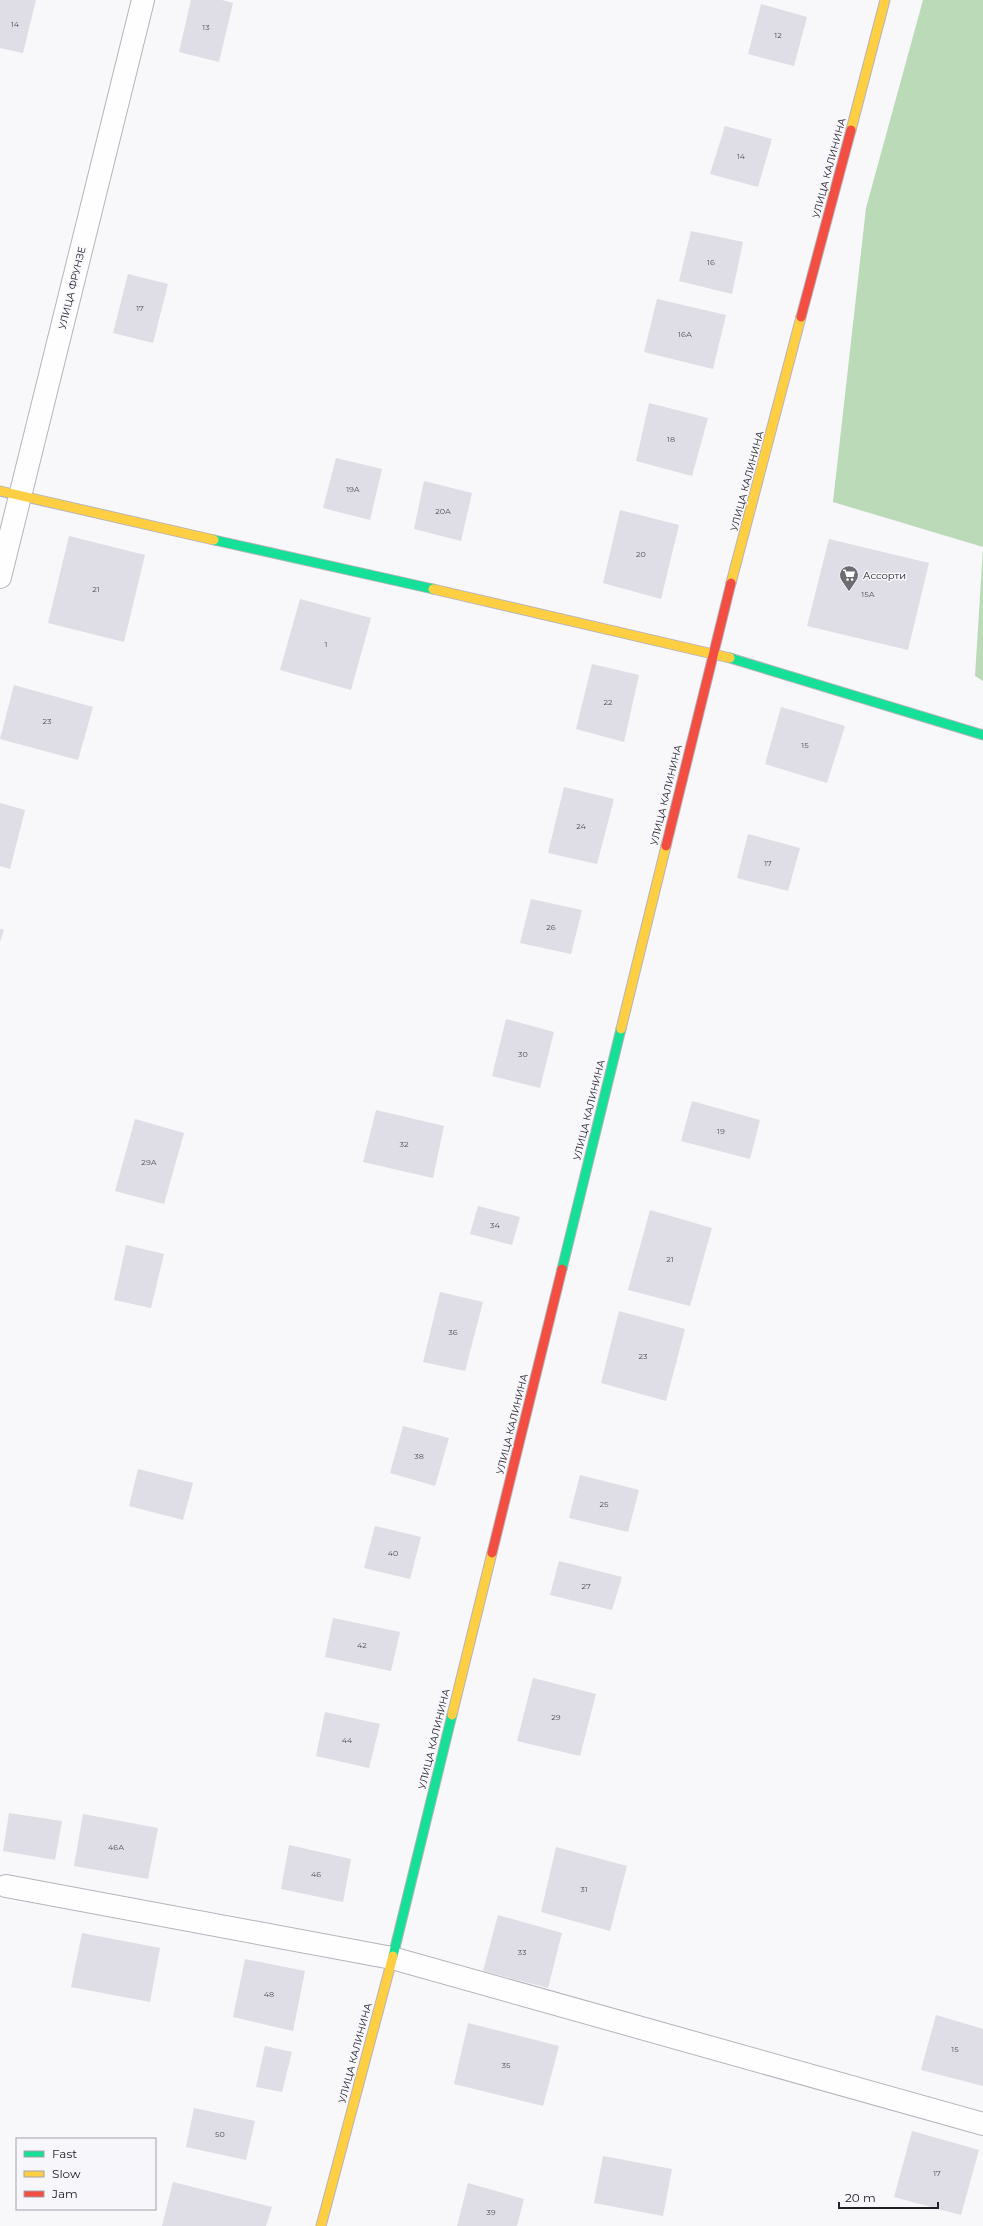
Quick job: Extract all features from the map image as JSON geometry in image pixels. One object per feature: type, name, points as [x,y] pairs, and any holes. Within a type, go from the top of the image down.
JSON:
[{"type":"street","name":"УЛИЦА ФРУНЗЕ","points":[[0,577],[10,493],[143,0]]},
{"type":"street","name":"УЛИЦА КАЛИНИНА","points":[[321,2226],[392,1958],[713,653],[885,0]]},
{"type":"street","points":[[10,493],[713,653],[983,735]]},
{"type":"street","points":[[6,1886],[392,1958],[983,2124]]},
{"type":"green space","points":[[923,0],[983,0],[983,547],[833,502],[866,208]]},
{"type":"green space","points":[[983,548],[983,681],[975,676]]},
{"type":"building","points":[[0,0],[36,0],[23,53],[0,48]]},
{"type":"building","points":[[191,0],[222,0],[233,3],[219,62],[179,52]]},
{"type":"building","points":[[761,4],[807,17],[794,66],[748,54]]},
{"type":"building","points":[[725,126],[772,139],[758,187],[710,174]]},
{"type":"building","points":[[691,231],[743,242],[732,294],[679,281]]},
{"type":"building","points":[[128,274],[168,284],[153,343],[113,333]]},
{"type":"building","points":[[657,299],[726,315],[713,369],[644,352]]},
{"type":"building","points":[[649,403],[708,418],[692,476],[636,461]]},
{"type":"building","points":[[336,458],[382,469],[370,520],[323,508]]},
{"type":"building","points":[[424,481],[472,493],[461,541],[414,529]]},
{"type":"building","points":[[620,510],[679,525],[661,599],[603,583]]},
{"type":"building","points":[[69,536],[145,555],[124,642],[48,623]]},
{"type":"building","points":[[829,539],[929,563],[908,650],[807,626]]},
{"type":"building","points":[[300,599],[371,618],[351,690],[280,670]]},
{"type":"building","points":[[592,664],[639,675],[624,742],[576,729]]},
{"type":"building","points":[[14,685],[93,707],[78,760],[0,739]]},
{"type":"building","points":[[781,707],[845,726],[827,783],[765,764]]},
{"type":"building","points":[[564,787],[614,799],[597,864],[548,853]]},
{"type":"building","points":[[0,803],[25,810],[10,869],[0,866]]},
{"type":"building","points":[[748,834],[800,848],[788,891],[737,878]]},
{"type":"building","points":[[531,899],[582,910],[571,954],[520,943]]},
{"type":"building","points":[[0,929],[4,930],[0,942]]},
{"type":"building","points":[[506,1019],[554,1032],[540,1088],[492,1076]]},
{"type":"building","points":[[692,1101],[760,1120],[750,1159],[681,1141]]},
{"type":"building","points":[[376,1110],[444,1126],[433,1178],[363,1162]]},
{"type":"building","points":[[135,1119],[184,1133],[164,1204],[115,1191]]},
{"type":"building","points":[[478,1206],[520,1217],[512,1245],[470,1234]]},
{"type":"building","points":[[650,1210],[712,1228],[690,1306],[628,1290]]},
{"type":"building","points":[[126,1245],[164,1254],[151,1308],[114,1300]]},
{"type":"building","points":[[440,1292],[483,1302],[465,1371],[423,1362]]},
{"type":"building","points":[[619,1311],[685,1329],[666,1401],[601,1383]]},
{"type":"building","points":[[403,1426],[449,1438],[435,1486],[390,1473]]},
{"type":"building","points":[[138,1469],[193,1483],[183,1520],[129,1506]]},
{"type":"building","points":[[580,1475],[639,1490],[628,1532],[569,1518]]},
{"type":"building","points":[[375,1526],[421,1537],[410,1579],[364,1568]]},
{"type":"building","points":[[559,1561],[622,1577],[612,1610],[550,1595]]},
{"type":"building","points":[[333,1618],[400,1632],[391,1671],[325,1657]]},
{"type":"building","points":[[533,1678],[596,1694],[580,1756],[517,1741]]},
{"type":"building","points":[[325,1712],[380,1724],[369,1768],[316,1756]]},
{"type":"building","points":[[9,1813],[62,1821],[55,1860],[3,1851]]},
{"type":"building","points":[[83,1814],[158,1828],[148,1879],[74,1866]]},
{"type":"building","points":[[289,1845],[351,1859],[343,1902],[281,1889]]},
{"type":"building","points":[[556,1847],[627,1866],[610,1931],[541,1912]]},
{"type":"building","points":[[498,1915],[562,1933],[548,1988],[483,1971]]},
{"type":"building","points":[[82,1933],[160,1948],[150,2002],[71,1987]]},
{"type":"building","points":[[245,1959],[305,1971],[293,2031],[233,2017]]},
{"type":"building","points":[[936,2015],[983,2029],[983,2086],[921,2070]]},
{"type":"building","points":[[468,2023],[559,2046],[543,2106],[454,2084]]},
{"type":"building","points":[[265,2046],[292,2052],[282,2092],[256,2087]]},
{"type":"building","points":[[194,2108],[255,2121],[246,2160],[186,2147]]},
{"type":"building","points":[[912,2131],[979,2150],[961,2215],[894,2197]]},
{"type":"building","points":[[603,2156],[672,2169],[663,2216],[594,2203]]},
{"type":"building","points":[[173,2182],[272,2207],[266,2226],[162,2226]]},
{"type":"building","points":[[468,2183],[524,2199],[517,2226],[457,2226]]},
{"type":"traffic: fast","points":[[214,540],[433,589]]},
{"type":"traffic: fast","points":[[730,658],[983,735]]},
{"type":"traffic: fast","points":[[562,1269],[621,1029]]},
{"type":"traffic: fast","points":[[393,1956],[452,1715]]},
{"type":"traffic: slow","points":[[851,130],[885,0]]},
{"type":"traffic: slow","points":[[731,583],[801,317]]},
{"type":"traffic: slow","points":[[0,491],[214,540]]},
{"type":"traffic: slow","points":[[433,589],[730,658]]},
{"type":"traffic: slow","points":[[621,1029],[666,846]]},
{"type":"traffic: slow","points":[[452,1715],[492,1553]]},
{"type":"traffic: slow","points":[[321,2226],[393,1956]]},
{"type":"traffic: jam","points":[[801,317],[851,130]]},
{"type":"traffic: jam","points":[[666,846],[731,583]]},
{"type":"traffic: jam","points":[[492,1553],[562,1269]]},
{"type":"place","name":"Ассорти","points":[[849,592]]}]
